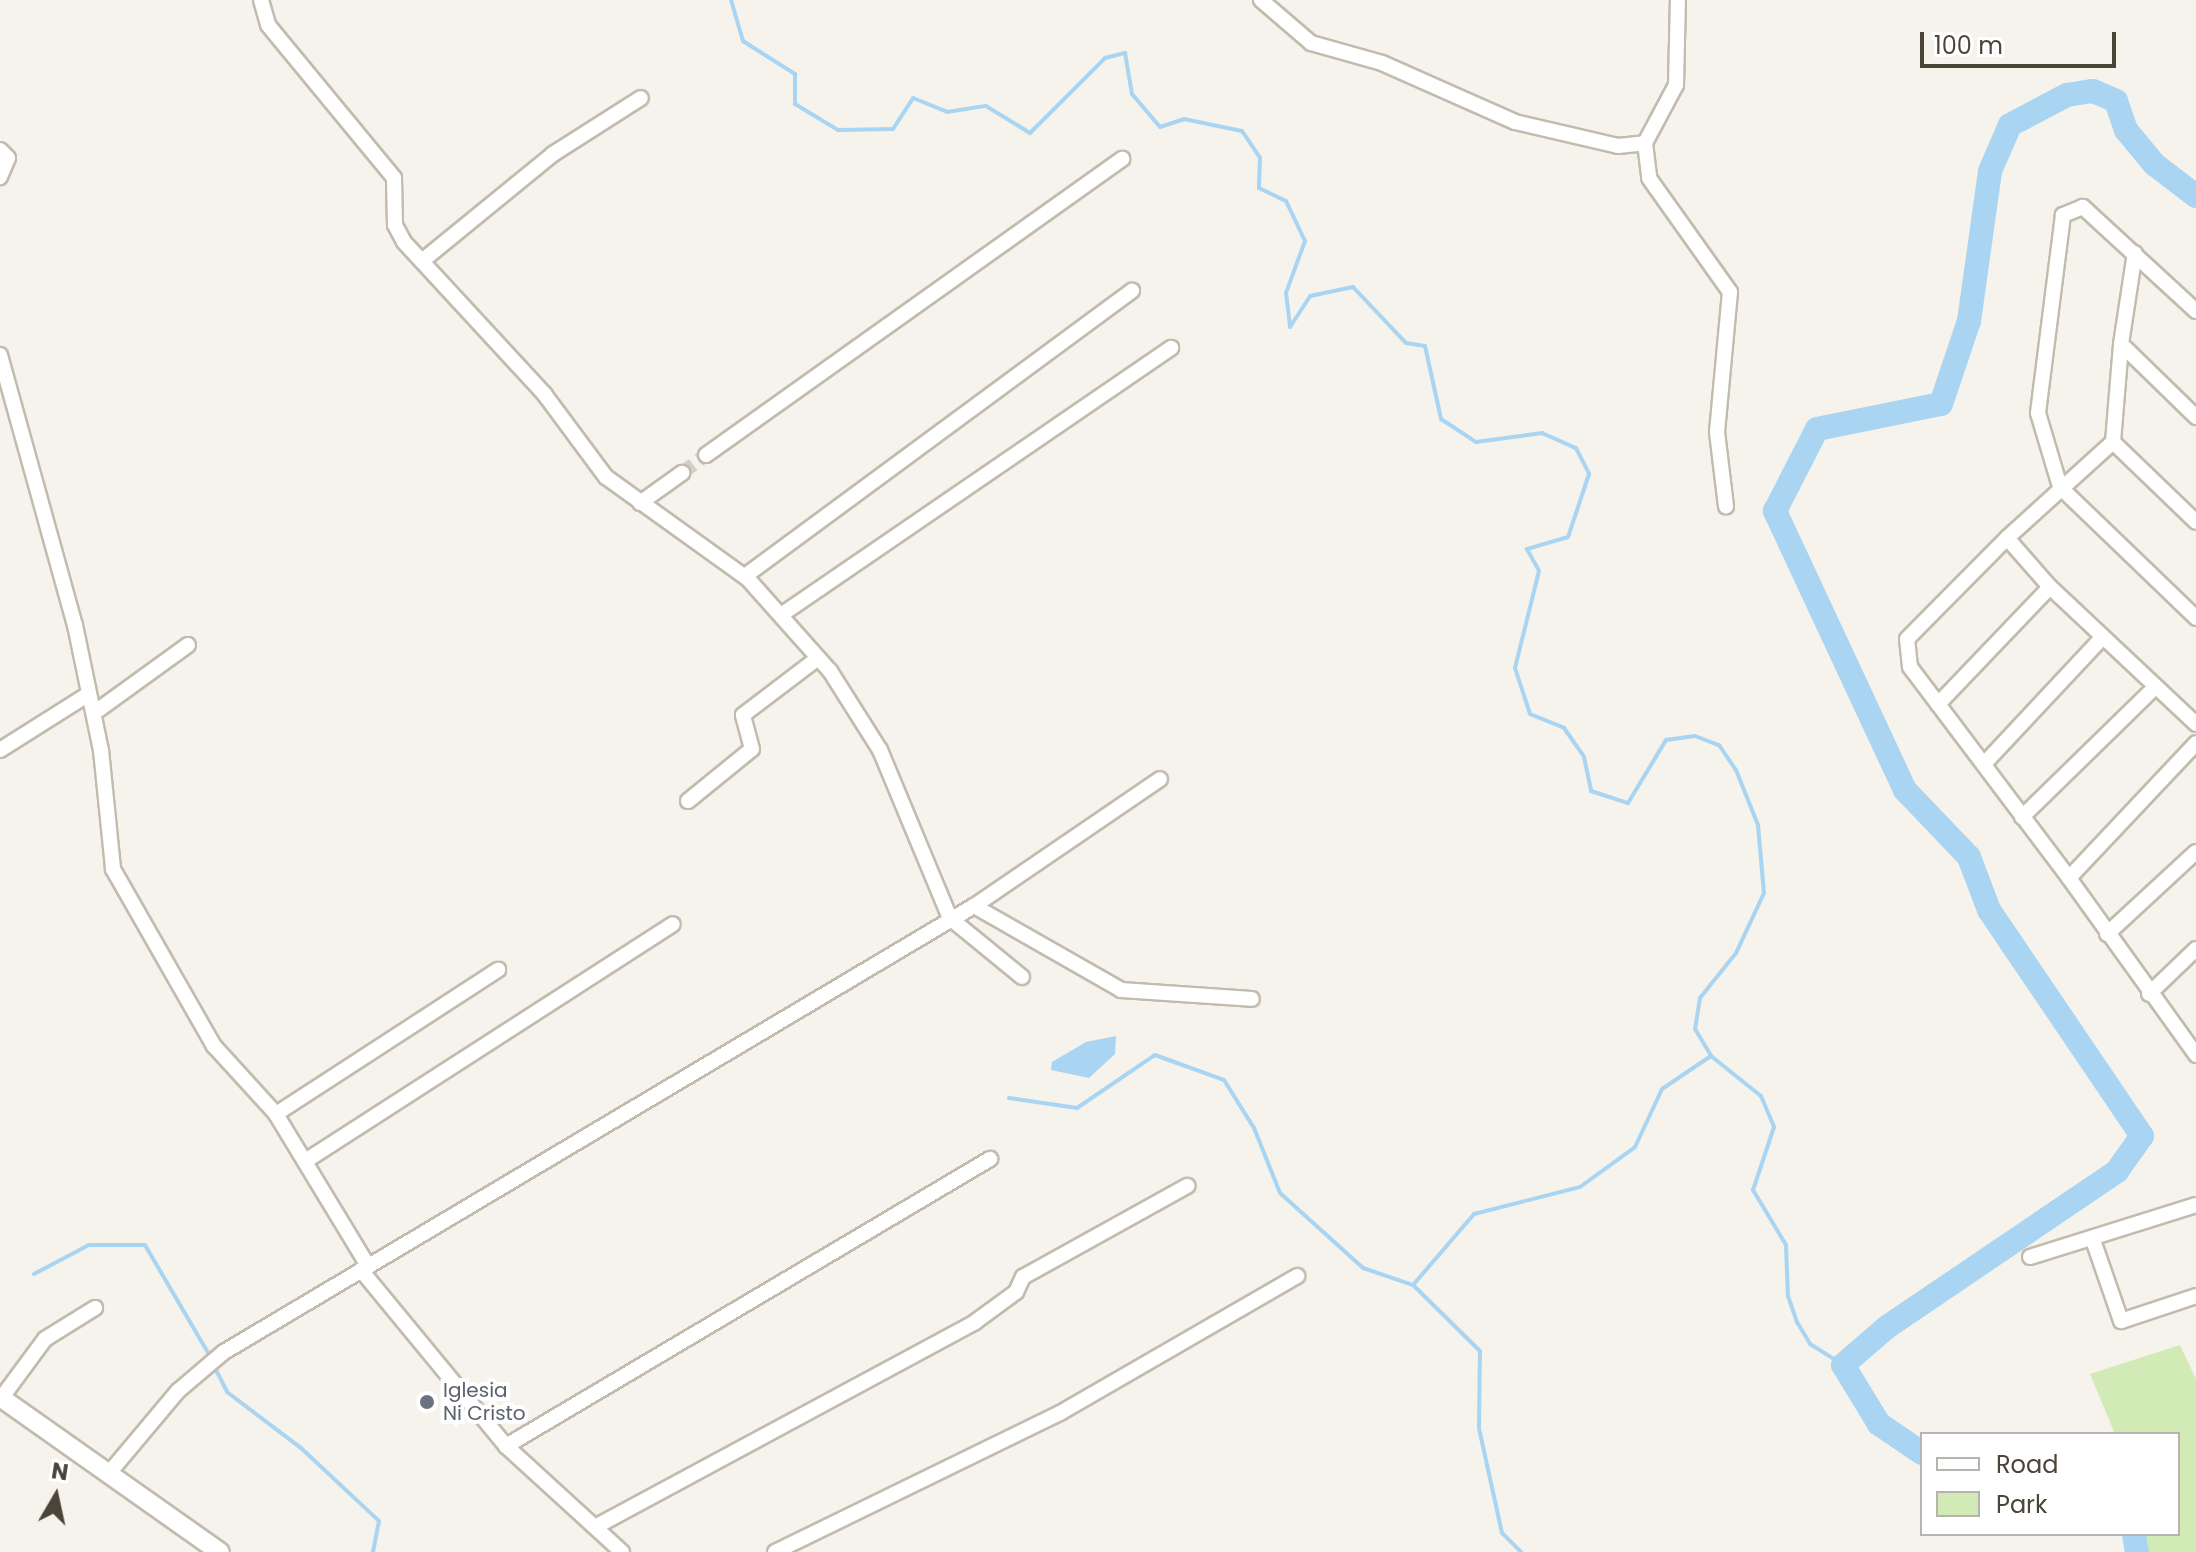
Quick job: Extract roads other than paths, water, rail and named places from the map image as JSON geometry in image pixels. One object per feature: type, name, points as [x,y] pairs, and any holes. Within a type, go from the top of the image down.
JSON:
[{"type":"street","points":[[261,0],[268,25],[394,178],[395,225],[422,261],[545,395],[606,477],[745,576],[818,658],[880,750],[950,918],[1022,977]]},
{"type":"street","points":[[1261,0],[1311,43],[1382,63],[1515,122],[1602,145],[1645,143]]},
{"type":"street","points":[[1678,0],[1676,85],[1645,143],[1649,178],[1730,292],[1717,432],[1726,506]]},
{"type":"street","points":[[422,261],[553,154],[641,98]]},
{"type":"street","points":[[0,150],[8,158],[0,177]]},
{"type":"street","points":[[706,455],[1122,159]]},
{"type":"street","points":[[2196,311],[2083,207],[2063,215],[2038,413],[2060,487],[2196,618]]},
{"type":"street","points":[[2135,253],[2121,344],[2113,442],[2060,487],[1907,639],[1910,667],[2069,878],[2149,994],[2195,1051]]},
{"type":"street","points":[[745,576],[1132,291]]},
{"type":"street","points":[[2121,344],[2196,417]]},
{"type":"street","points":[[781,615],[1171,348]]},
{"type":"street","points":[[0,355],[94,713],[113,869],[214,1046],[276,1114],[307,1160],[364,1268],[506,1446],[622,1552]]},
{"type":"street","points":[[2113,442],[2196,522]]},
{"type":"street","points":[[640,503],[682,473]]},
{"type":"street","points":[[2007,538],[2100,640],[2196,724]]},
{"type":"street","points":[[1938,704],[2050,587]]},
{"type":"street","points":[[1984,764],[2100,640]]},
{"type":"street","points":[[94,713],[188,645]]},
{"type":"street","points":[[688,801],[752,749],[743,715],[818,658]]},
{"type":"street","points":[[2022,817],[2154,688]]},
{"type":"street","points":[[0,750],[87,695]]},
{"type":"street","points":[[2069,878],[2196,743]]},
{"type":"street","points":[[110,1472],[205,1367],[224,1352],[974,906],[1160,779]]},
{"type":"street","points":[[2107,934],[2196,852]]},
{"type":"street","points":[[974,906],[1121,990],[1252,999]]},
{"type":"street","points":[[307,1160],[673,924]]},
{"type":"street","points":[[2149,994],[2196,949]]},
{"type":"street","points":[[276,1114],[498,970]]},
{"type":"street","points":[[506,1446],[990,1159]]},
{"type":"street","points":[[595,1527],[975,1322],[1016,1292],[1023,1277],[1187,1186]]},
{"type":"street","points":[[2030,1257],[2093,1240],[2196,1205]]},
{"type":"street","points":[[2093,1240],[2121,1321],[2196,1296]]},
{"type":"street","points":[[775,1552],[1033,1428],[1297,1276]]},
{"type":"street","points":[[95,1308],[45,1339],[0,1399],[110,1472],[220,1552]]},
{"type":"water","points":[[1116,1036],[1115,1054],[1089,1078],[1051,1070],[1052,1062],[1086,1042]]},
{"type":"waterway","points":[[731,0],[743,41],[795,74],[795,104],[838,130],[893,129],[913,98],[947,112],[986,106],[1030,133],[1105,58],[1125,53],[1132,94],[1160,127],[1184,119],[1242,131],[1260,158],[1259,188],[1286,201],[1305,241],[1286,293],[1290,327],[1310,296],[1353,287],[1406,343],[1425,346],[1441,419],[1476,442],[1542,433],[1576,448],[1589,474],[1568,537],[1527,549],[1539,571],[1515,668],[1530,714],[1564,728],[1584,757],[1591,791],[1628,803],[1666,740],[1695,736],[1719,745],[1736,770],[1758,825],[1764,893],[1736,953],[1700,998],[1695,1029],[1711,1056],[1761,1096],[1774,1127],[1753,1190],[1786,1245],[1788,1296],[1797,1322],[1810,1344],[1843,1365]]},
{"type":"waterway","points":[[1920,1452],[1879,1424],[1843,1365],[1887,1327],[2117,1171],[2142,1136],[1989,910],[1969,857],[1905,790],[1775,511],[1817,429],[1941,404],[1969,321],[1990,171],[2010,125],[2067,95],[2093,91],[2116,101],[2126,130],[2154,164],[2196,196]]},
{"type":"waterway","points":[[1009,1098],[1077,1108],[1155,1055],[1224,1080],[1254,1128],[1280,1193],[1363,1268],[1413,1285]]},
{"type":"waterway","points":[[1521,1552],[1502,1533],[1479,1428],[1480,1351],[1413,1285],[1474,1214],[1580,1187],[1635,1147],[1662,1089],[1711,1056]]},
{"type":"waterway","points":[[34,1274],[89,1245],[145,1245],[211,1358]]},
{"type":"waterway","points":[[214,1366],[227,1392],[301,1448],[379,1521],[373,1552]]},
{"type":"waterway","points":[[2134,1536],[2137,1552]]},
{"type":"tunnel","points":[[682,473],[706,455]]},
{"type":"place","name":"Iglesia Ni Cristo","points":[[427,1402]]}]
